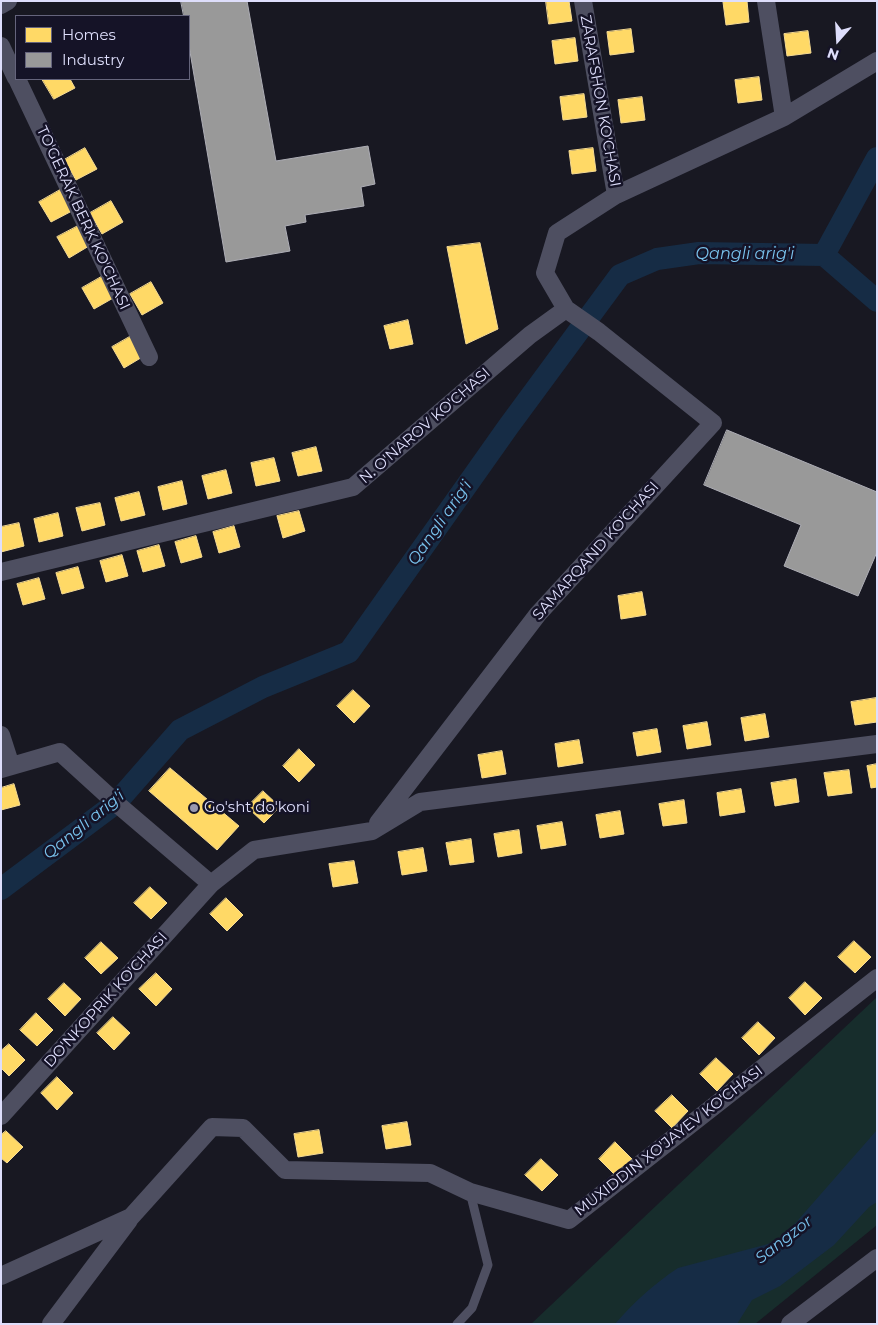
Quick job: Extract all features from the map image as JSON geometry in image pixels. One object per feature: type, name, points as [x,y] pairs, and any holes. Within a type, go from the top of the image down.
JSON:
[{"type":"street","points":[[1,5],[8,1]]},
{"type":"street","name":"ZARAFSHON KO'CHASI","points":[[583,1],[616,195],[784,118],[877,61]]},
{"type":"street","points":[[766,1],[784,118]]},
{"type":"street","name":"TO'GERAK BERK KO'CHASI","points":[[1,46],[15,76]]},
{"type":"street","name":"TO'GERAK BERK KO'CHASI","points":[[17,80],[149,357]]},
{"type":"street","points":[[566,309],[545,273],[557,233],[616,195]]},
{"type":"street","name":"SAMARQAND KO'CHASI","points":[[372,831],[538,614],[713,423],[599,332],[566,309]]},
{"type":"street","name":"N. O'NAROV KO'CHASI","points":[[1,572],[353,487],[530,335],[566,309]]},
{"type":"street","points":[[1,735],[6,767],[60,752],[116,803],[212,884],[254,850],[372,831],[420,802],[877,744]]},
{"type":"street","name":"DO'NKOPRIK KO'CHASI","points":[[1,1116],[212,884]]},
{"type":"street","name":"MUXIDDIN XO'JAYEV KO'CHASI","points":[[1,1276],[130,1217],[212,1127],[243,1128],[286,1170],[430,1173],[470,1192],[569,1220],[877,978]]},
{"type":"street","points":[[51,1324],[130,1217]]},
{"type":"street","points":[[790,1324],[877,1258]]},
{"type":"lane","points":[[457,1324],[472,1308],[488,1266],[470,1192]]},
{"type":"green space","points":[[877,997],[877,1225],[755,1324],[531,1324]]},
{"type":"water","name":"Sangzor","points":[[877,1130],[877,1202],[869,1207],[834,1245],[780,1286],[752,1300],[737,1324],[615,1324],[629,1308],[678,1268],[768,1244],[781,1237],[792,1227]]},
{"type":"building: Homes","points":[[546,1],[569,1],[572,21],[549,24]]},
{"type":"building: Homes","points":[[747,1],[749,22],[726,25],[723,2]]},
{"type":"building: Homes","points":[[631,29],[634,52],[610,55],[607,32]]},
{"type":"building: Homes","points":[[808,31],[811,53],[787,56],[784,34]]},
{"type":"building: Homes","points":[[575,38],[578,61],[555,64],[552,41]]},
{"type":"building: Homes","points":[[759,77],[762,100],[738,103],[735,80]]},
{"type":"building: Homes","points":[[43,80],[71,80],[75,88],[54,99]]},
{"type":"building: Homes","points":[[584,94],[587,117],[563,120],[560,97]]},
{"type":"building: Homes","points":[[642,97],[645,120],[621,123],[618,100]]},
{"type":"building: Homes","points":[[85,148],[97,169],[76,180],[64,160]]},
{"type":"building: Homes","points":[[593,148],[596,171],[572,174],[569,151]]},
{"type":"building: Homes","points":[[60,190],[72,211],[51,222],[39,202]]},
{"type":"building: Homes","points":[[111,201],[123,222],[102,234],[90,213]]},
{"type":"building: Homes","points":[[78,226],[89,246],[69,258],[57,237]]},
{"type":"building: Homes","points":[[480,243],[498,329],[466,344],[447,247]]},
{"type":"building: Homes","points":[[103,276],[115,297],[94,309],[82,288]]},
{"type":"building: Homes","points":[[151,282],[163,303],[142,315],[130,294]]},
{"type":"building: Homes","points":[[408,320],[413,344],[390,349],[384,326]]},
{"type":"building: Homes","points":[[133,335],[144,356],[124,368],[112,347]]},
{"type":"building: Homes","points":[[316,447],[322,471],[298,476],[292,453]]},
{"type":"building: Homes","points":[[274,458],[280,481],[256,486],[251,463]]},
{"type":"building: Homes","points":[[226,470],[232,493],[208,499],[202,476]]},
{"type":"building: Homes","points":[[182,481],[187,504],[163,510],[158,487]]},
{"type":"building: Homes","points":[[139,492],[145,515],[121,521],[115,498]]},
{"type":"building: Homes","points":[[100,503],[105,525],[82,531],[76,508]]},
{"type":"building: Homes","points":[[299,511],[305,531],[283,538],[277,516]]},
{"type":"building: Homes","points":[[58,513],[63,536],[39,542],[34,519]]},
{"type":"building: Homes","points":[[19,523],[24,546],[1,552],[1,527]]},
{"type":"building: Homes","points":[[234,526],[240,547],[219,553],[213,532]]},
{"type":"building: Homes","points":[[196,536],[202,557],[181,563],[175,542]]},
{"type":"building: Homes","points":[[159,545],[165,566],[143,572],[137,551]]},
{"type":"building: Homes","points":[[122,555],[128,576],[106,582],[100,561]]},
{"type":"building: Homes","points":[[78,567],[84,588],[62,594],[56,573]]},
{"type":"building: Homes","points":[[39,578],[45,599],[23,605],[17,584]]},
{"type":"building: Homes","points":[[642,592],[646,615],[621,619],[618,596]]},
{"type":"building: Homes","points":[[353,690],[370,706],[354,723],[337,706]]},
{"type":"building: Homes","points":[[876,698],[877,722],[855,725],[851,702]]},
{"type":"building: Homes","points":[[765,714],[769,737],[745,741],[741,718]]},
{"type":"building: Homes","points":[[707,722],[711,745],[687,749],[683,726]]},
{"type":"building: Homes","points":[[657,729],[661,752],[637,756],[633,733]]},
{"type":"building: Homes","points":[[579,740],[583,763],[558,767],[555,744]]},
{"type":"building: Homes","points":[[299,749],[315,765],[299,782],[283,766]]},
{"type":"building: Homes","points":[[502,751],[506,774],[482,778],[478,755]]},
{"type":"building: Homes","points":[[877,764],[877,787],[871,788],[867,766]]},
{"type":"building: Homes","name":"Go'sht do'koni","points":[[170,768],[239,826],[217,850],[149,791]]},
{"type":"building: Homes","points":[[849,770],[852,793],[828,796],[824,773]]},
{"type":"building: Homes","points":[[796,779],[799,802],[775,806],[771,783]]},
{"type":"building: Homes","points":[[14,784],[20,805],[1,810],[1,788]]},
{"type":"building: Homes","points":[[741,789],[745,812],[720,816],[717,793]]},
{"type":"building: Homes","points":[[263,791],[280,807],[264,823],[247,807]]},
{"type":"building: Homes","points":[[684,800],[687,823],[663,826],[659,804]]},
{"type":"building: Homes","points":[[620,811],[624,834],[600,838],[596,815]]},
{"type":"building: Homes","points":[[562,822],[566,845],[541,849],[537,826]]},
{"type":"building: Homes","points":[[519,830],[522,853],[498,857],[494,834]]},
{"type":"building: Homes","points":[[471,839],[474,862],[450,865],[446,843]]},
{"type":"building: Homes","points":[[423,848],[427,871],[402,875],[398,852]]},
{"type":"building: Homes","points":[[354,861],[358,883],[333,887],[329,864]]},
{"type":"building: Homes","points":[[150,887],[167,903],[151,919],[134,903]]},
{"type":"building: Homes","points":[[226,898],[243,915],[227,931],[210,914]]},
{"type":"building: Homes","points":[[854,941],[871,957],[855,973],[838,957]]},
{"type":"building: Homes","points":[[101,942],[118,958],[101,974],[85,958]]},
{"type":"building: Homes","points":[[156,973],[172,989],[156,1006],[139,989]]},
{"type":"building: Homes","points":[[805,982],[822,998],[805,1015],[789,998]]},
{"type":"building: Homes","points":[[64,983],[81,999],[65,1016],[48,999]]},
{"type":"building: Homes","points":[[36,1013],[53,1030],[37,1046],[20,1030]]},
{"type":"building: Homes","points":[[113,1017],[130,1033],[114,1050],[97,1033]]},
{"type":"building: Homes","points":[[758,1022],[775,1038],[759,1055],[742,1038]]},
{"type":"building: Homes","points":[[9,1044],[25,1060],[9,1076],[1,1068],[1,1051]]},
{"type":"building: Homes","points":[[716,1058],[733,1074],[717,1091],[700,1074]]},
{"type":"building: Homes","points":[[57,1077],[73,1093],[57,1110],[41,1093]]},
{"type":"building: Homes","points":[[672,1095],[688,1111],[672,1128],[655,1111]]},
{"type":"building: Homes","points":[[407,1122],[411,1145],[386,1149],[382,1126]]},
{"type":"building: Homes","points":[[319,1130],[323,1153],[298,1157],[294,1134]]},
{"type":"building: Homes","points":[[6,1131],[23,1147],[7,1163],[1,1158],[1,1135]]},
{"type":"building: Homes","points":[[615,1142],[632,1159],[615,1175],[599,1159]]},
{"type":"building: Homes","points":[[541,1159],[558,1175],[542,1191],[525,1175]]},
{"type":"building: Industry","points":[[181,1],[247,1],[276,161],[368,146],[375,184],[361,187],[364,206],[305,215],[306,222],[285,226],[290,251],[226,262],[190,52],[190,15],[184,15]]},
{"type":"building: Industry","points":[[727,430],[877,492],[877,552],[858,596],[784,566],[801,525],[704,485]]},
{"type":"waterway","points":[[824,255],[877,158]]},
{"type":"waterway","name":"Qangli arig'i","points":[[1,889],[116,803],[180,730],[263,687],[349,652],[508,427],[620,275],[657,259],[699,253],[824,255],[877,301]]},
{"type":"place","name":"Go'sht do'koni","points":[[194,808]]}]
